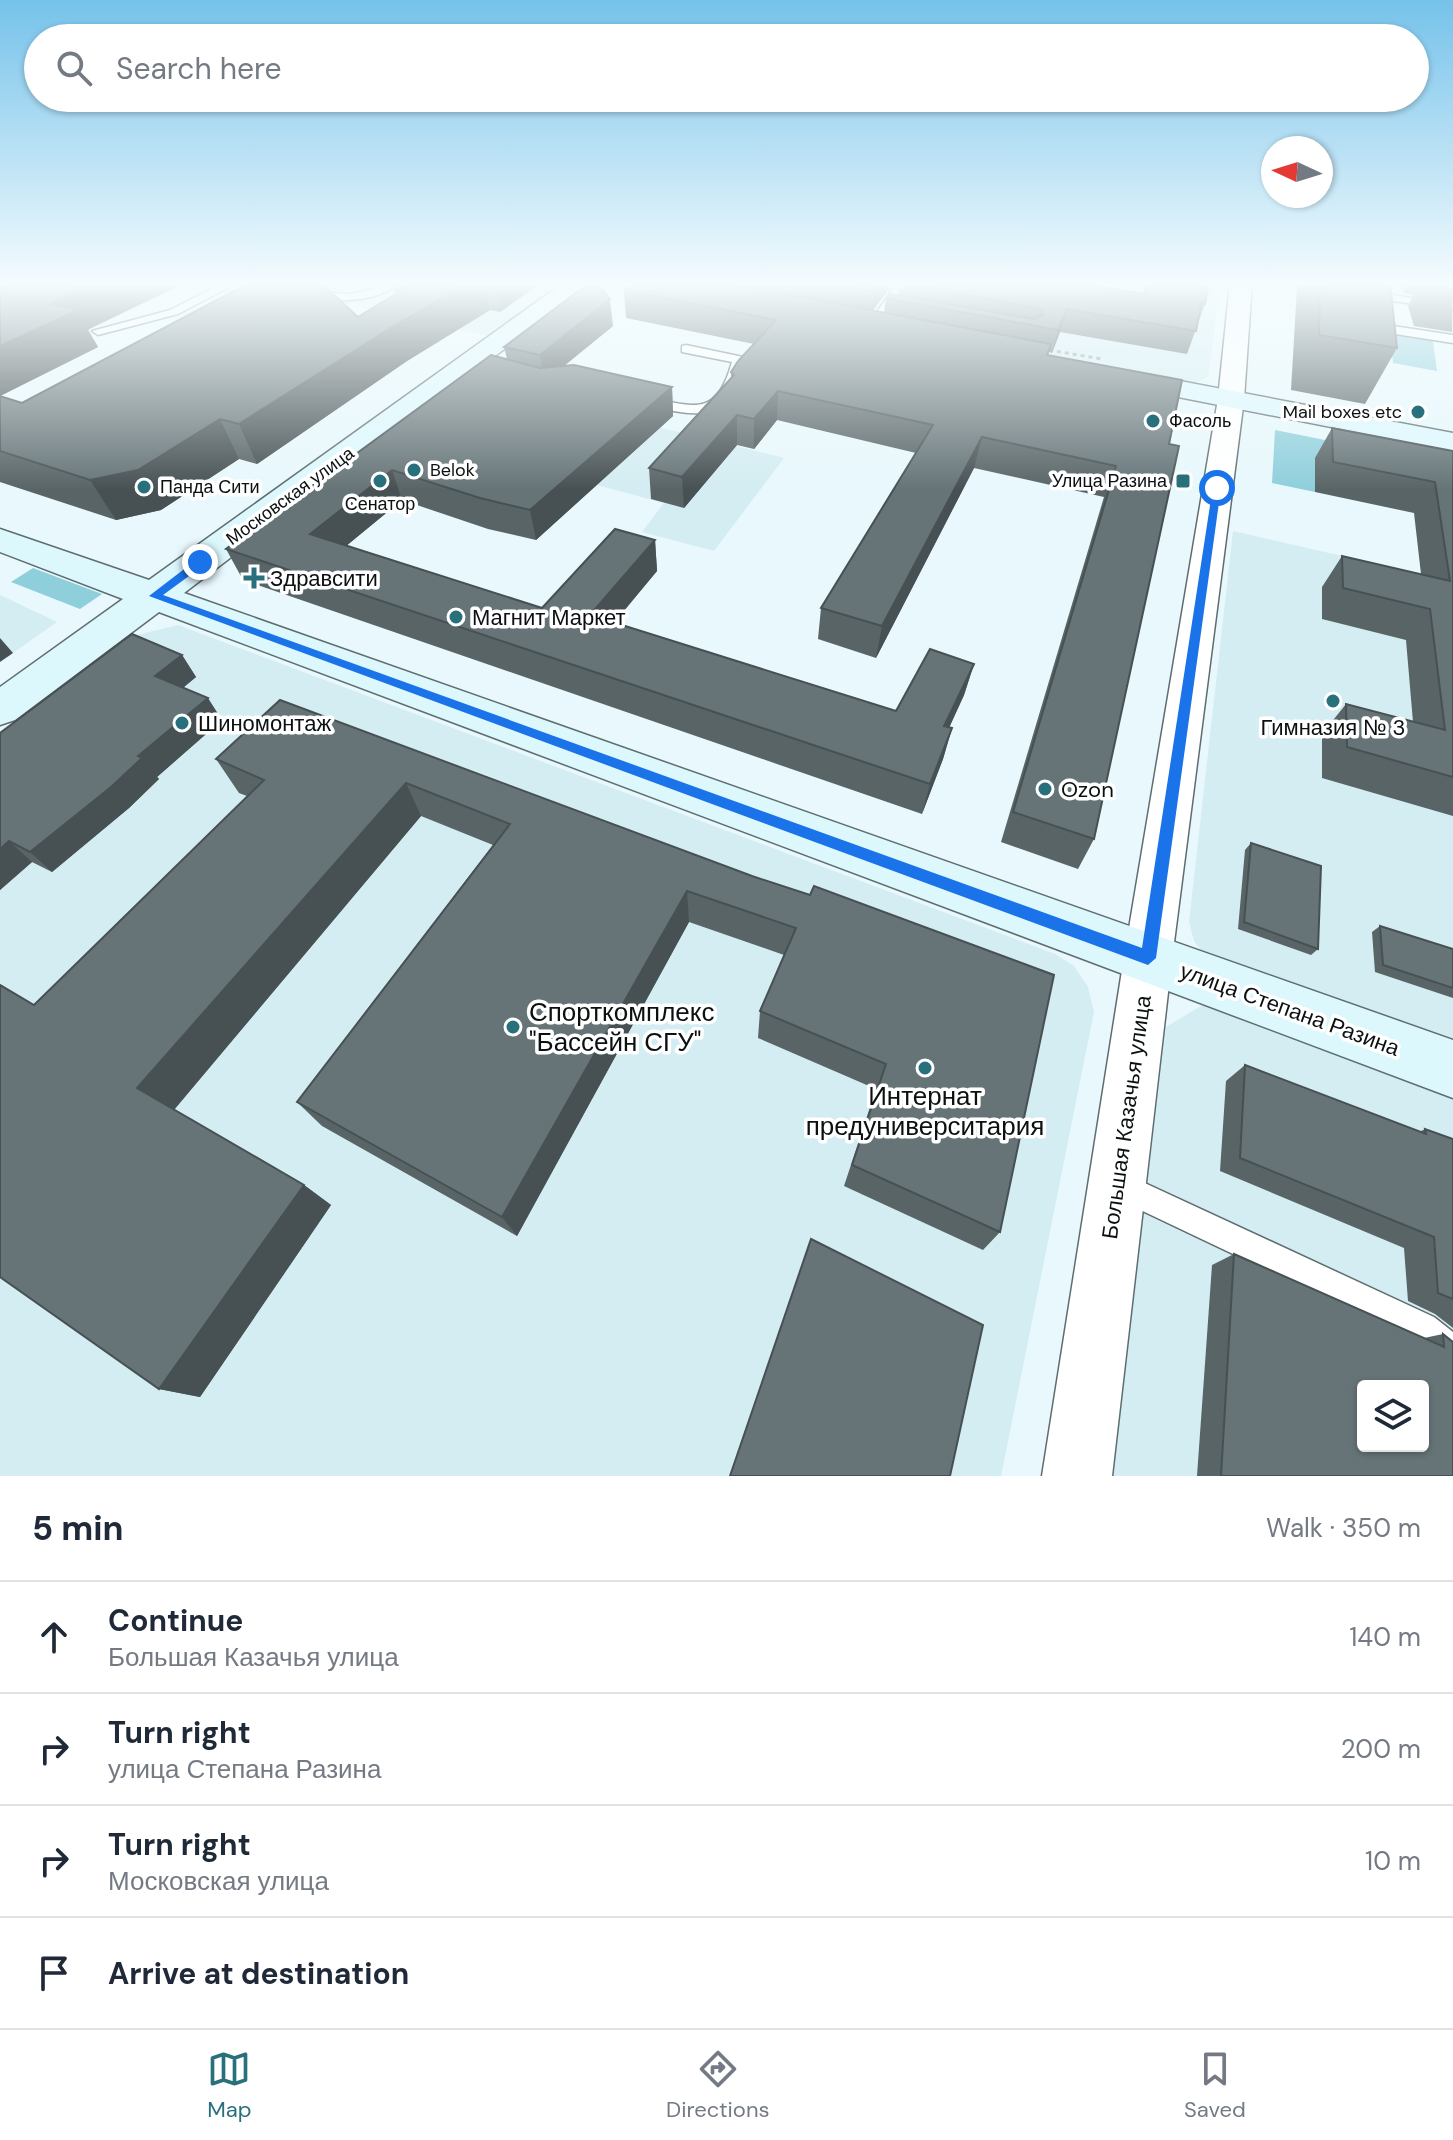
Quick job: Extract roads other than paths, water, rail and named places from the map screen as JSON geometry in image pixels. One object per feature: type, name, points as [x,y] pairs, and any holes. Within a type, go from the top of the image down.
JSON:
[{"type":"main road","name":"Московская улица","points":[[0,709],[496,352]]},
{"type":"main road","points":[[1105,367],[1231,399],[1453,442]]},
{"type":"main road","name":"улица Степана Разина","points":[[3,544],[154,596],[1453,1069]]},
{"type":"street","name":"Большая Казачья улица","points":[[1077,1476],[1148,958],[1231,399],[1235,352]]},
{"type":"lane","points":[[630,397],[691,411],[708,409],[720,402],[733,389],[739,360],[700,352]]},
{"type":"lane","points":[[1117,1185],[1423,1328],[1453,1353]]},
{"type":"place","name":"Mail boxes etc","points":[[1418,412]]},
{"type":"place","name":"Фасоль","points":[[1153,421]]},
{"type":"place","name":"Belok","points":[[414,470]]},
{"type":"place","name":"Сенатор","points":[[380,481]]},
{"type":"place","name":"Улица Разина","points":[[1183,481]]},
{"type":"place","name":"Панда Сити","points":[[144,487]]},
{"type":"place","name":"Здравсити","points":[[254,578]]},
{"type":"place","name":"Магнит Маркет","points":[[456,617]]},
{"type":"place","name":"Гимназия № 3","points":[[1333,701]]},
{"type":"place","name":"Шиномонтаж","points":[[182,723]]},
{"type":"place","name":"Ozon","points":[[1045,789]]},
{"type":"place","name":"Спорткомплекс \"Бассейн СГУ\"","points":[[513,1027]]},
{"type":"place","name":"Интернат предуниверситария","points":[[925,1068]]}]
